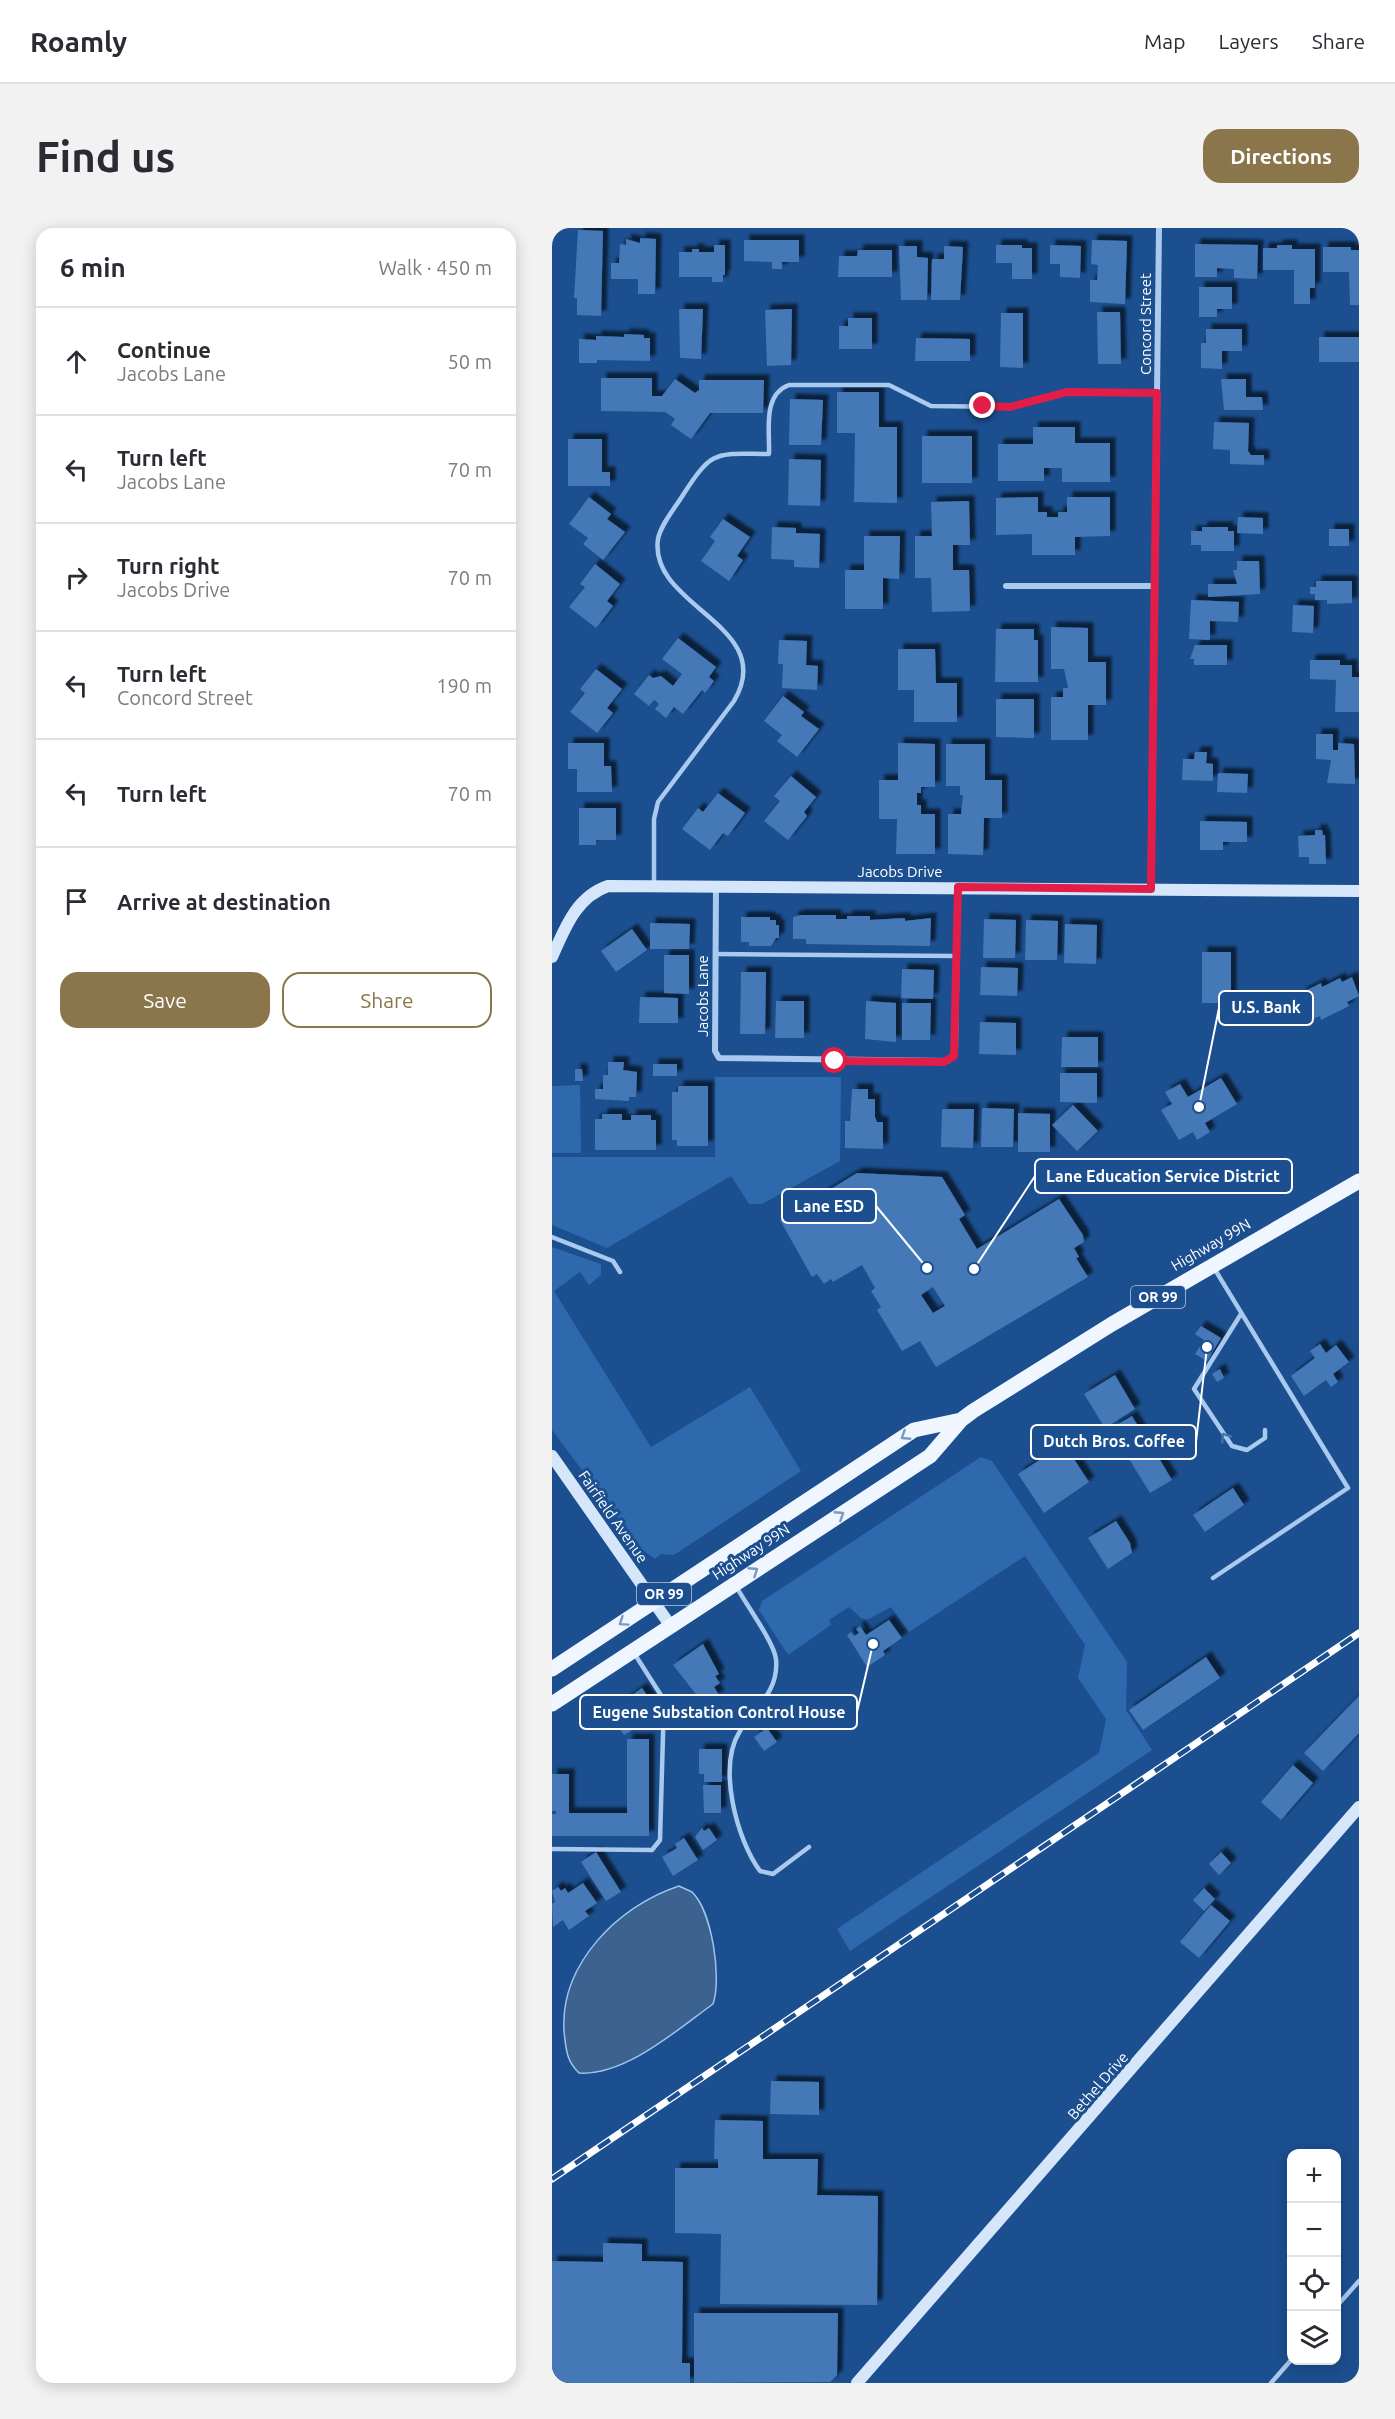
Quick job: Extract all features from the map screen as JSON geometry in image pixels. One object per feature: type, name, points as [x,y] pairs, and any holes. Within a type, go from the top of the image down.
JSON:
[{"type":"main road","name":"Highway 99N","points":[[552,1704],[930,1456],[961,1420],[1049,1363],[1212,1265],[1359,1181]]},
{"type":"main road","name":"Highway 99N","points":[[552,1669],[914,1430],[961,1420]]},
{"type":"street","name":"Concord Street","points":[[1151,889],[1159,228]]},
{"type":"street","points":[[1006,586],[1155,586]]},
{"type":"street","name":"Jacobs Lane","points":[[716,885],[715,1051],[719,1058],[914,1062],[948,1061],[954,1056],[958,887]]},
{"type":"street","name":"Jacobs Drive","points":[[552,957],[567,923],[584,899],[595,890],[608,886],[1359,891]]},
{"type":"street","name":"Fairfield Avenue","points":[[552,1456],[670,1625]]},
{"type":"street","name":"Bethel Drive","points":[[857,2383],[1359,1807]]},
{"type":"lane","points":[[654,885],[654,830],[658,802],[734,701],[741,689],[743,677],[739,654],[728,633],[674,585],[662,571],[658,550],[660,532],[706,462],[720,455],[769,454],[771,402],[777,392],[789,386],[889,385],[931,406],[1010,407],[1067,392],[1157,393]]},
{"type":"lane","points":[[716,954],[957,956]]},
{"type":"lane","points":[[552,1237],[613,1261],[620,1272]]},
{"type":"lane","points":[[1212,1265],[1348,1488],[1213,1578]]},
{"type":"lane","points":[[1241,1314],[1194,1389],[1232,1446],[1247,1450],[1265,1438],[1264,1430]]},
{"type":"lane","points":[[735,1584],[773,1648],[776,1664],[769,1696],[740,1731],[736,1741],[730,1768],[734,1810],[752,1860],[760,1871],[773,1874],[809,1847]]},
{"type":"lane","points":[[552,1849],[652,1850],[660,1840],[664,1700],[632,1650]]},
{"type":"lane","points":[[1341,2301],[1359,2281]]},
{"type":"lane","points":[[1271,2383],[1287,2365]]},
{"type":"shaded area","points":[[715,1077],[841,1077],[840,1161],[762,1204],[749,1204],[731,1176],[607,1248],[552,1225],[552,1157],[715,1157]]},
{"type":"shaded area","points":[[580,1085],[581,1153],[552,1153],[552,1086]]},
{"type":"shaded area","points":[[552,1247],[601,1264],[601,1275],[589,1285],[580,1272],[554,1291],[651,1447],[750,1387],[801,1471],[674,1555],[661,1554],[655,1559],[641,1549],[552,1430]]},
{"type":"shaded area","points":[[981,1457],[992,1461],[1127,1662],[1126,1710],[1152,1750],[850,1951],[837,1929],[1099,1753],[1106,1719],[1078,1678],[1085,1645],[1025,1556],[909,1632],[891,1607],[867,1620],[861,1618],[849,1607],[829,1620],[831,1625],[788,1655],[759,1610],[762,1601]]},
{"type":"shaded area","points":[[679,1886],[692,1892],[699,1901],[710,1929],[716,1962],[716,1993],[713,2004],[667,2038],[632,2059],[596,2072],[579,2073],[569,2059],[564,2031],[565,2006],[572,1983],[583,1961],[597,1941],[615,1923],[656,1895]]},
{"type":"building","points":[[578,230],[603,231],[601,316],[577,315],[577,298],[574,298]]},
{"type":"building","points":[[640,238],[656,239],[655,294],[638,294],[638,279],[611,279],[611,263],[619,263],[620,244],[626,245],[626,239],[640,243]]},
{"type":"building","points":[[744,240],[799,240],[799,262],[782,262],[782,269],[772,269],[772,262],[744,261]]},
{"type":"building","points":[[1092,240],[1127,241],[1125,304],[1090,302],[1090,280],[1097,280],[1098,265],[1091,264]]},
{"type":"building","points":[[1195,244],[1258,245],[1257,279],[1234,278],[1234,269],[1217,268],[1217,277],[1195,277]]},
{"type":"building","points":[[714,245],[725,245],[723,282],[712,282],[712,277],[679,277],[679,252],[692,252],[692,249],[699,249],[699,252],[714,252]]},
{"type":"building","points":[[996,245],[1022,245],[1022,248],[1032,248],[1032,279],[1012,279],[1012,263],[996,263]]},
{"type":"building","points":[[1050,245],[1081,246],[1080,278],[1060,277],[1060,264],[1050,264]]},
{"type":"building","points":[[1277,245],[1292,245],[1292,249],[1315,249],[1315,288],[1310,288],[1310,304],[1294,304],[1294,270],[1263,270],[1263,248],[1277,248]]},
{"type":"building","points":[[899,246],[917,246],[917,257],[928,258],[927,300],[901,300]]},
{"type":"building","points":[[944,246],[963,247],[960,300],[931,300],[932,259],[944,259]]},
{"type":"building","points":[[1323,247],[1351,247],[1351,250],[1359,250],[1359,305],[1350,305],[1349,272],[1323,272]]},
{"type":"building","points":[[858,250],[892,250],[892,277],[838,277],[839,256],[857,256]]},
{"type":"building","points":[[1199,287],[1232,287],[1232,309],[1217,309],[1217,317],[1199,317]]},
{"type":"building","points":[[679,309],[703,309],[701,359],[680,358]]},
{"type":"building","points":[[792,309],[791,365],[767,366],[765,310]]},
{"type":"building","points":[[1097,312],[1120,312],[1121,364],[1098,364]]},
{"type":"building","points":[[1001,313],[1023,313],[1023,368],[1000,367]]},
{"type":"building","points":[[848,318],[872,318],[872,349],[839,349],[839,326],[848,326]]},
{"type":"building","points":[[1206,329],[1242,329],[1242,351],[1222,351],[1222,369],[1201,368],[1201,343],[1206,343]]},
{"type":"building","points":[[624,334],[644,335],[644,338],[650,338],[650,361],[597,360],[597,363],[579,363],[579,339],[596,340],[596,336],[624,337]]},
{"type":"building","points":[[1319,337],[1359,337],[1359,362],[1319,362]]},
{"type":"building","points":[[916,338],[970,339],[970,361],[915,361]]},
{"type":"building","points":[[601,378],[652,378],[652,396],[662,396],[675,379],[695,393],[699,390],[699,380],[764,380],[763,413],[710,413],[691,439],[671,425],[675,419],[665,412],[601,411]]},
{"type":"building","points":[[1221,379],[1246,379],[1246,397],[1262,397],[1263,410],[1224,410]]},
{"type":"building","points":[[837,392],[879,392],[879,427],[897,427],[897,503],[854,502],[855,433],[837,433]]},
{"type":"building","points":[[790,399],[823,400],[821,445],[789,445]]},
{"type":"building","points":[[1214,422],[1249,423],[1248,451],[1251,455],[1264,455],[1264,465],[1230,464],[1230,450],[1213,449]]},
{"type":"building","points":[[1033,427],[1075,427],[1075,443],[1110,443],[1110,482],[1062,482],[1062,468],[1044,468],[1044,481],[998,481],[998,444],[1033,444]]},
{"type":"building","points":[[922,436],[972,436],[972,483],[922,483]]},
{"type":"building","points":[[568,439],[602,439],[602,472],[610,472],[610,486],[568,486]]},
{"type":"building","points":[[789,459],[821,460],[820,506],[788,505]]},
{"type":"building","points":[[589,497],[611,514],[607,519],[625,532],[603,560],[583,544],[588,538],[569,524]]},
{"type":"building","points":[[1038,497],[1038,512],[1047,512],[1047,517],[1058,517],[1058,512],[1067,512],[1067,497],[1110,497],[1110,536],[1075,537],[1075,555],[1032,555],[1032,534],[996,535],[996,498]]},
{"type":"building","points":[[969,501],[970,545],[953,545],[953,570],[969,570],[970,611],[932,612],[931,578],[915,578],[915,536],[932,536],[931,502]]},
{"type":"building","points":[[1238,517],[1263,518],[1263,534],[1237,533]]},
{"type":"building","points":[[723,519],[750,537],[737,556],[743,560],[729,581],[701,561],[715,541],[710,537]]},
{"type":"building","points":[[772,527],[796,528],[796,533],[820,534],[819,568],[794,567],[794,560],[771,559]]},
{"type":"building","points":[[1202,527],[1228,527],[1228,531],[1234,531],[1234,551],[1201,551],[1201,545],[1191,545],[1191,531],[1202,531]]},
{"type":"building","points":[[1329,529],[1349,529],[1349,546],[1329,546]]},
{"type":"building","points":[[864,536],[900,536],[899,579],[883,578],[883,609],[845,609],[845,570],[864,570]]},
{"type":"building","points":[[1237,561],[1259,561],[1260,594],[1208,597],[1208,584],[1237,584],[1233,570],[1237,570]]},
{"type":"building","points":[[595,564],[620,584],[607,601],[613,606],[596,628],[569,607],[585,587],[580,584]]},
{"type":"building","points":[[1316,581],[1352,581],[1352,603],[1327,604],[1327,600],[1315,600],[1315,594],[1310,594],[1310,587],[1316,587]]},
{"type":"building","points":[[1191,600],[1239,602],[1238,622],[1210,621],[1210,640],[1189,639]]},
{"type":"building","points":[[1293,605],[1314,606],[1313,633],[1292,632]]},
{"type":"building","points":[[1051,627],[1088,628],[1088,662],[1106,662],[1106,705],[1088,705],[1088,740],[1051,740],[1051,697],[1063,697],[1063,688],[1068,688],[1064,669],[1051,669]]},
{"type":"building","points":[[996,629],[1034,629],[1034,640],[1038,640],[1038,682],[995,682]]},
{"type":"building","points":[[678,638],[716,667],[709,677],[714,681],[705,693],[702,690],[683,714],[674,707],[666,718],[655,709],[659,704],[654,700],[649,706],[634,694],[649,675],[653,678],[661,676],[673,686],[682,674],[662,659]]},
{"type":"building","points":[[779,640],[807,641],[806,665],[818,666],[817,690],[782,688],[783,664],[778,664]]},
{"type":"building","points":[[1195,645],[1227,645],[1227,665],[1194,665],[1194,659],[1190,659]]},
{"type":"building","points":[[898,649],[935,649],[936,683],[957,683],[957,722],[914,722],[914,690],[898,690]]},
{"type":"building","points":[[1310,660],[1340,660],[1340,665],[1352,665],[1352,677],[1359,677],[1359,712],[1335,712],[1336,680],[1310,679]]},
{"type":"building","points":[[596,669],[622,689],[607,708],[613,713],[597,733],[570,712],[585,693],[580,689]]},
{"type":"building","points":[[783,696],[804,712],[801,716],[819,729],[797,757],[777,741],[782,735],[764,721]]},
{"type":"building","points":[[996,699],[1034,699],[1034,738],[996,737]]},
{"type":"building","points":[[1316,734],[1333,734],[1333,750],[1338,750],[1338,743],[1354,744],[1355,784],[1327,783],[1331,760],[1316,759]]},
{"type":"building","points":[[568,743],[604,743],[604,766],[611,766],[612,792],[577,792],[577,769],[568,769]]},
{"type":"building","points":[[898,743],[935,744],[935,787],[921,787],[921,793],[917,793],[917,805],[921,805],[921,814],[935,814],[935,854],[896,854],[897,819],[879,819],[879,780],[898,780]]},
{"type":"building","points":[[946,744],[985,744],[985,780],[1002,780],[1002,818],[984,818],[983,855],[948,854],[948,814],[961,814],[963,795],[960,795],[960,786],[946,786]]},
{"type":"building","points":[[1195,752],[1207,752],[1206,763],[1213,764],[1213,781],[1182,780],[1183,759],[1194,759]]},
{"type":"building","points":[[1218,773],[1248,774],[1247,793],[1217,792]]},
{"type":"building","points":[[791,776],[816,797],[804,812],[807,816],[788,840],[764,821],[780,801],[774,796]]},
{"type":"building","points":[[718,793],[745,813],[728,836],[723,833],[710,850],[682,829],[698,808],[703,812]]},
{"type":"building","points":[[579,808],[616,808],[616,840],[596,840],[596,845],[579,845]]},
{"type":"building","points":[[1200,821],[1247,822],[1247,842],[1223,842],[1223,850],[1200,850]]},
{"type":"building","points":[[1315,830],[1322,830],[1325,835],[1326,864],[1309,864],[1309,857],[1299,857],[1298,836],[1315,835]]},
{"type":"building","points":[[836,915],[836,919],[847,919],[847,916],[870,916],[870,920],[905,918],[905,921],[931,918],[930,946],[806,944],[806,939],[793,939],[793,917]]},
{"type":"building","points":[[741,917],[770,917],[770,920],[776,920],[776,925],[779,925],[779,938],[776,938],[771,946],[749,946],[749,942],[741,942]]},
{"type":"building","points":[[984,919],[1016,920],[1015,958],[983,958]]},
{"type":"building","points":[[1026,920],[1058,921],[1057,960],[1025,960]]},
{"type":"building","points":[[650,923],[690,924],[689,949],[650,949]]},
{"type":"building","points":[[1065,924],[1097,925],[1096,964],[1064,963]]},
{"type":"building","points":[[632,929],[647,950],[616,972],[601,951]]},
{"type":"building","points":[[1202,952],[1231,952],[1231,1003],[1202,1003]]},
{"type":"building","points":[[664,955],[689,955],[689,994],[664,993]]},
{"type":"building","points":[[981,967],[1018,968],[1017,996],[980,995]]},
{"type":"building","points":[[902,969],[934,970],[933,999],[901,998]]},
{"type":"building","points":[[741,972],[766,972],[765,1034],[740,1034]]},
{"type":"building","points":[[1352,977],[1359,996],[1347,1002],[1349,1006],[1321,1020],[1320,1016],[1313,1019],[1301,993],[1321,983],[1322,987],[1340,978],[1342,982]]},
{"type":"building","points":[[640,997],[678,998],[678,1023],[639,1023]]},
{"type":"building","points":[[776,1001],[804,1001],[804,1038],[775,1038]]},
{"type":"building","points":[[866,1001],[896,1003],[896,1042],[865,1039]]},
{"type":"building","points":[[902,1003],[931,1003],[930,1040],[902,1040]]},
{"type":"building","points":[[980,1022],[1016,1023],[1016,1055],[979,1054]]},
{"type":"building","points":[[1062,1037],[1098,1037],[1098,1067],[1061,1067]]},
{"type":"building","points":[[608,1062],[624,1062],[623,1070],[637,1072],[636,1097],[629,1097],[629,1101],[595,1099],[595,1089],[603,1089],[603,1075],[608,1075]]},
{"type":"building","points":[[653,1064],[677,1064],[677,1076],[653,1076]]},
{"type":"building","points":[[575,1069],[582,1069],[583,1081],[575,1081]]},
{"type":"building","points":[[1060,1073],[1097,1073],[1097,1103],[1060,1102]]},
{"type":"building","points":[[1221,1078],[1237,1104],[1205,1123],[1210,1132],[1197,1140],[1193,1132],[1179,1140],[1161,1110],[1172,1104],[1165,1092],[1180,1084],[1188,1097]]},
{"type":"building","points":[[678,1086],[708,1086],[708,1146],[677,1146],[677,1140],[672,1140],[672,1092],[678,1092]]},
{"type":"building","points":[[852,1089],[868,1089],[868,1099],[875,1099],[875,1117],[877,1122],[883,1122],[883,1149],[845,1148],[845,1121],[850,1121]]},
{"type":"building","points":[[1073,1105],[1098,1131],[1077,1151],[1052,1125]]},
{"type":"building","points":[[982,1108],[1014,1109],[1013,1147],[981,1147]]},
{"type":"building","points":[[942,1109],[974,1109],[973,1148],[941,1147]]},
{"type":"building","points":[[1018,1113],[1050,1114],[1050,1152],[1018,1152]]},
{"type":"building","points":[[602,1114],[622,1114],[622,1120],[631,1120],[631,1115],[651,1115],[651,1120],[656,1120],[656,1150],[595,1150],[595,1119],[602,1119]]},
{"type":"building","points":[[857,1173],[942,1177],[965,1215],[959,1219],[977,1249],[1059,1199],[1083,1235],[1084,1242],[1074,1248],[1079,1257],[1076,1258],[1088,1277],[936,1367],[920,1341],[902,1351],[877,1310],[881,1307],[871,1291],[875,1288],[862,1265],[833,1282],[831,1279],[824,1284],[817,1274],[812,1277],[780,1220]],"holes":[[[933,1287],[945,1306],[933,1313],[921,1295]]]},
{"type":"building","points":[[1201,1326],[1221,1338],[1207,1361],[1195,1354],[1204,1340],[1195,1334]]},
{"type":"building","points":[[1320,1344],[1326,1353],[1336,1345],[1349,1362],[1333,1374],[1338,1382],[1331,1387],[1326,1380],[1304,1396],[1291,1376],[1315,1358],[1310,1351]]},
{"type":"building","points":[[1220,1369],[1224,1378],[1217,1382],[1212,1374]]},
{"type":"building","points":[[1115,1375],[1135,1409],[1105,1428],[1084,1394]]},
{"type":"building","points":[[1132,1416],[1144,1436],[1125,1447],[1113,1427]]},
{"type":"building","points":[[1148,1440],[1172,1480],[1150,1493],[1126,1454]]},
{"type":"building","points":[[1064,1444],[1089,1482],[1044,1513],[1018,1474]]},
{"type":"building","points":[[1233,1488],[1244,1505],[1205,1532],[1193,1515]]},
{"type":"building","points":[[1116,1521],[1130,1543],[1132,1553],[1108,1569],[1088,1538]]},
{"type":"building","points":[[889,1620],[902,1638],[883,1651],[885,1655],[867,1667],[847,1635],[851,1632],[854,1636],[859,1633],[856,1629],[860,1626],[866,1635]]},
{"type":"building","points":[[703,1644],[719,1674],[715,1676],[720,1683],[714,1687],[719,1695],[710,1701],[713,1707],[704,1713],[695,1700],[699,1698],[673,1665]]},
{"type":"building","points":[[1206,1657],[1220,1678],[1143,1730],[1129,1710]]},
{"type":"building","points":[[642,1688],[653,1704],[650,1706],[653,1709],[646,1714],[650,1719],[624,1735],[619,1728],[623,1726],[615,1715],[621,1711],[617,1706]]},
{"type":"building","points":[[1359,1696],[1359,1733],[1323,1771],[1304,1753]]},
{"type":"building","points":[[767,1728],[777,1742],[764,1751],[754,1737]]},
{"type":"building","points":[[627,1739],[649,1739],[649,1836],[552,1836],[552,1814],[556,1814],[556,1811],[552,1811],[552,1774],[569,1774],[569,1813],[627,1813]]},
{"type":"building","points":[[699,1749],[722,1749],[722,1782],[704,1782],[704,1774],[699,1774]]},
{"type":"building","points":[[1293,1765],[1313,1783],[1281,1820],[1261,1802]]},
{"type":"building","points":[[703,1785],[721,1785],[721,1813],[704,1813]]},
{"type":"building","points":[[702,1828],[704,1831],[709,1828],[717,1840],[703,1850],[695,1837]]},
{"type":"building","points":[[684,1838],[698,1860],[673,1876],[662,1857],[677,1848],[675,1844]]},
{"type":"building","points":[[596,1852],[621,1892],[606,1901],[581,1862]]},
{"type":"building","points":[[1221,1852],[1231,1863],[1219,1875],[1209,1864]]},
{"type":"building","points":[[583,1883],[597,1903],[585,1911],[589,1916],[569,1930],[563,1920],[553,1927],[552,1904],[555,1902],[552,1891],[558,1887],[561,1891],[565,1888],[568,1893]]},
{"type":"building","points":[[1204,1888],[1215,1899],[1204,1911],[1193,1900]]},
{"type":"building","points":[[1211,1905],[1230,1921],[1199,1958],[1180,1942]]},
{"type":"building","points":[[771,2081],[819,2082],[819,2115],[770,2114]]},
{"type":"building","points":[[715,2120],[763,2121],[763,2159],[818,2159],[817,2195],[878,2196],[877,2305],[720,2304],[721,2234],[675,2233],[675,2168],[718,2168],[718,2159],[714,2159]]},
{"type":"building","points":[[603,2243],[642,2244],[642,2261],[683,2262],[682,2363],[690,2363],[690,2383],[552,2383],[552,2261],[603,2262]]},
{"type":"building","points":[[694,2313],[838,2313],[837,2375],[830,2382],[694,2383]]},
{"type":"railway","points":[[552,2179],[1359,1633]]},
{"type":"place","name":"U.S. Bank","points":[[1199,1107]]},
{"type":"place","name":"Lane ESD","points":[[927,1268]]},
{"type":"place","name":"Lane Education Service District","points":[[974,1269]]},
{"type":"place","name":"Dutch Bros. Coffee","points":[[1207,1347]]},
{"type":"place","name":"Eugene Substation Control House","points":[[873,1644]]},
{"type":"route","points":[[835,1061],[944,1062],[951,1060],[954,1056],[958,887],[1151,889],[1157,393],[1067,392],[1010,407],[983,406]]}]
